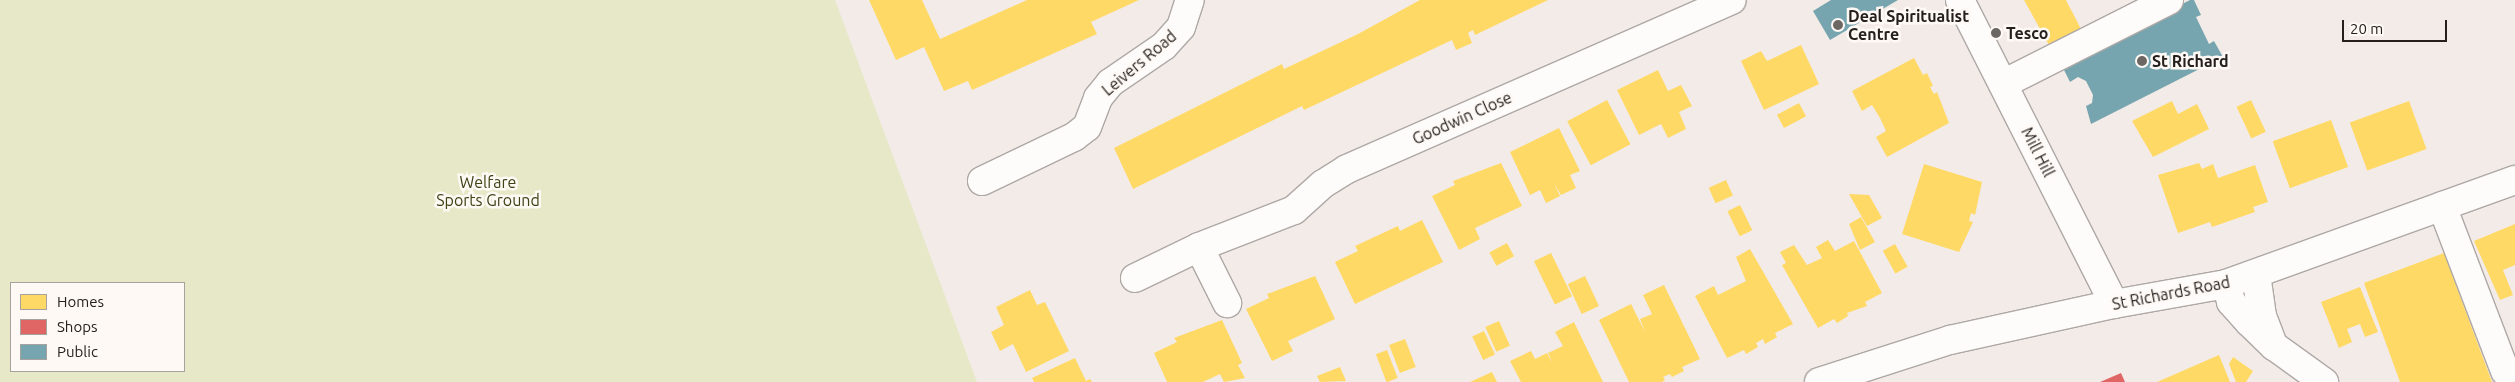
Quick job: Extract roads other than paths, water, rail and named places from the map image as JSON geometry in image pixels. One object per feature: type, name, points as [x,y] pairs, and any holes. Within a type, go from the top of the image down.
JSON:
[{"type":"street","name":"Leivers Road","points":[[982,180],[1074,138],[1087,127],[1098,98],[1110,84],[1164,46],[1181,27],[1190,0]]},
{"type":"street","name":"Goodwin Close","points":[[1135,278],[1199,247],[1294,210],[1323,184],[1347,169],[1732,0]]},
{"type":"street","name":"Mill Hill","points":[[1960,0],[2114,304]]},
{"type":"street","points":[[2003,84],[2170,0]]},
{"type":"street","name":"St Richards Road","points":[[1819,382],[1950,340],[2114,304],[2226,284],[2515,180]]},
{"type":"street","points":[[2442,206],[2505,371]]},
{"type":"street","points":[[1199,247],[1226,302]]},
{"type":"street","points":[[2256,274],[2262,316],[2274,346]]},
{"type":"street","points":[[2226,284],[2231,302],[2274,346],[2324,382]]},
{"type":"place","name":"Deal Spiritualist Centre","points":[[1838,25]]},
{"type":"place","name":"Tesco","points":[[1996,33]]},
{"type":"place","name":"St Richard","points":[[2142,61]]},
{"type":"park label","name":"Welfare Sports Ground","points":[[488,191]]}]
